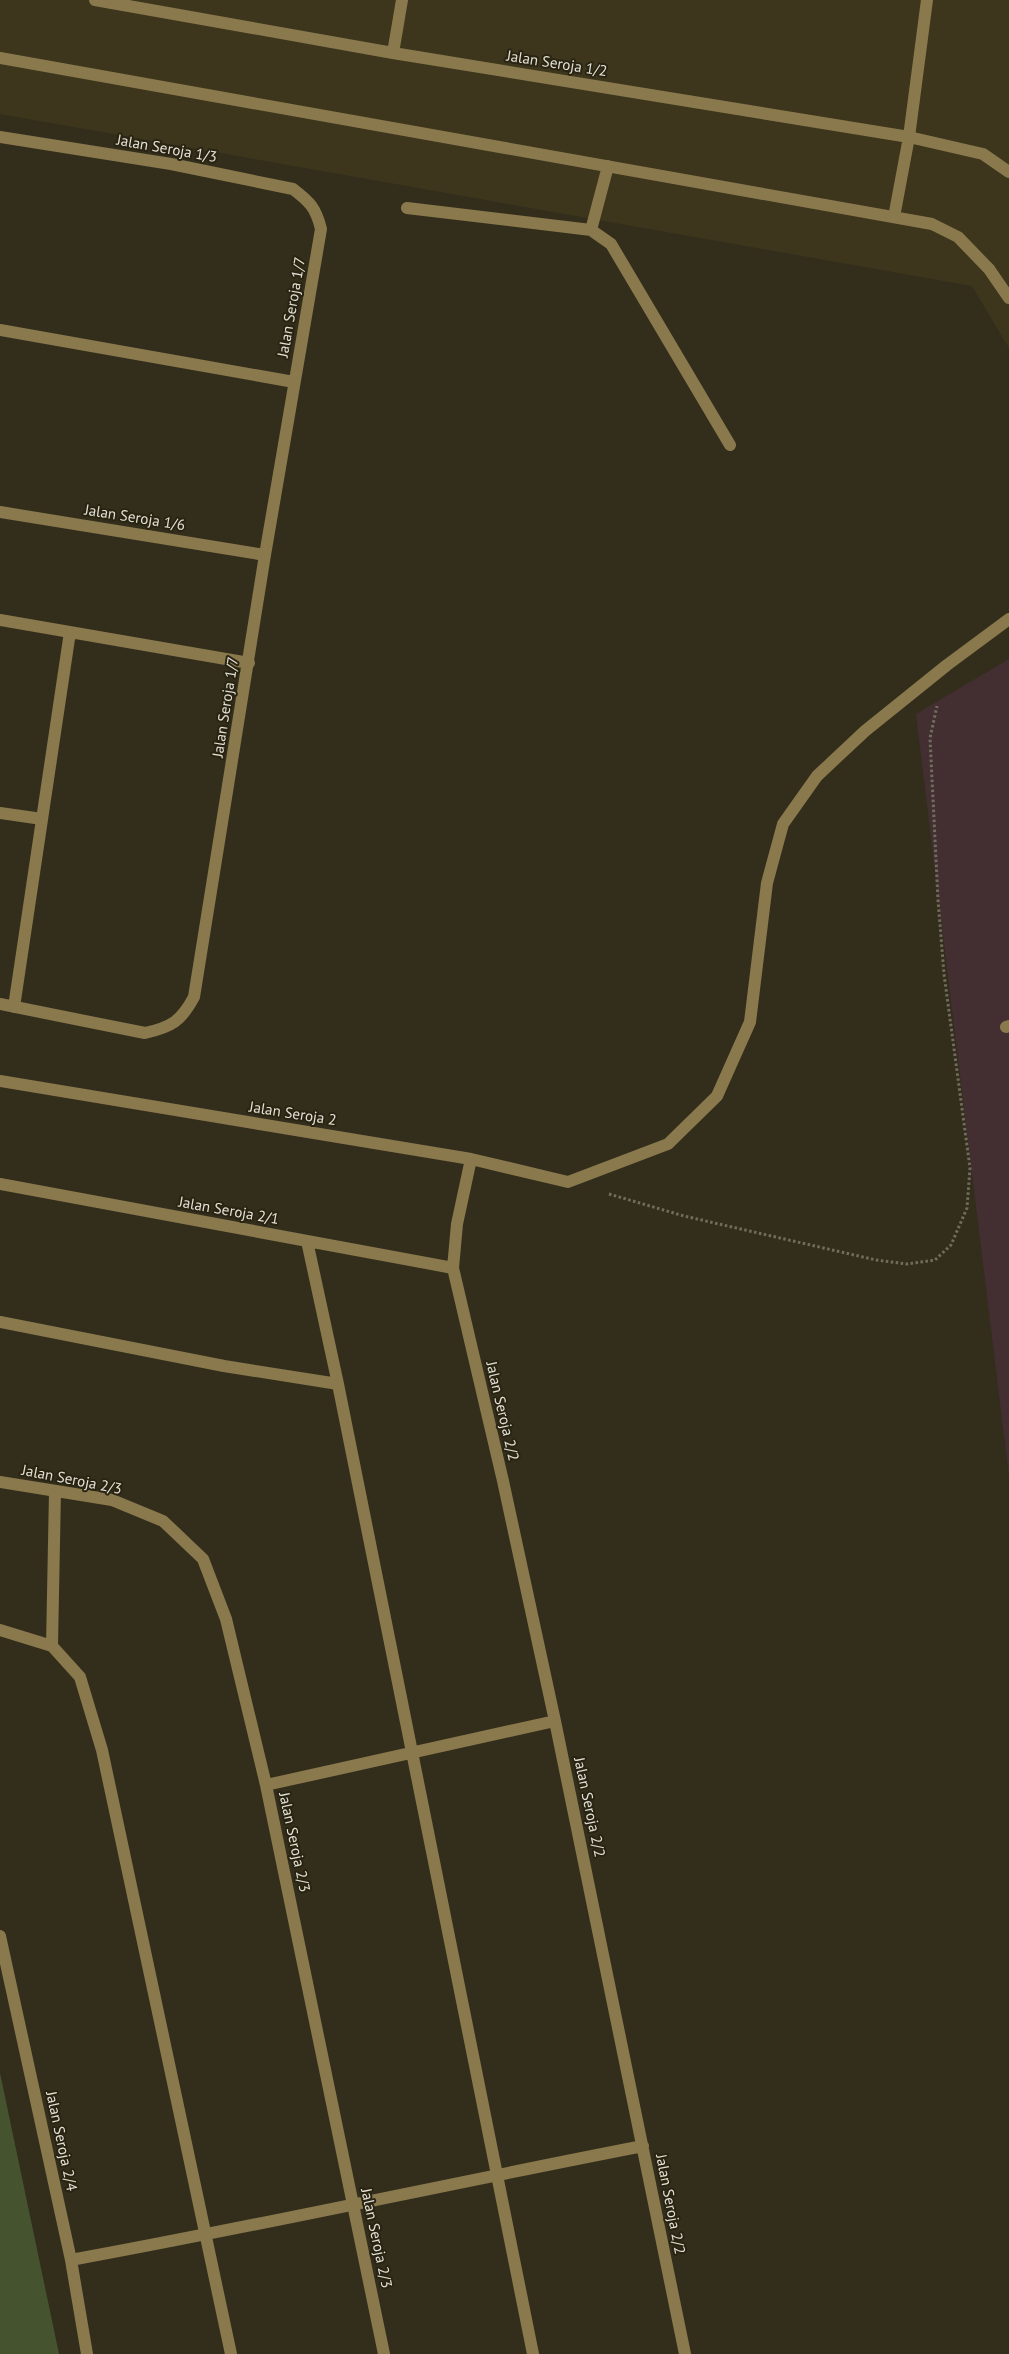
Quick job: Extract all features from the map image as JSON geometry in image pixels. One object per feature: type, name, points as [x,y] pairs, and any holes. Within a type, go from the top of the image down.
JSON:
[{"type":"street","name":"Jalan Seroja 1/2","points":[[95,0],[393,53],[909,137],[983,154],[1009,172]]},
{"type":"street","points":[[393,53],[402,0]]},
{"type":"street","points":[[894,217],[909,137],[927,0]]},
{"type":"street","points":[[0,58],[932,224],[958,237],[989,268],[1009,298]]},
{"type":"street","name":"Jalan Seroja 1/3","points":[[0,137],[171,164],[293,189],[309,202],[318,213]]},
{"type":"street","points":[[591,230],[608,166]]},
{"type":"street","points":[[407,208],[591,230],[612,244],[730,445]]},
{"type":"street","name":"Jalan Seroja 1/7","points":[[0,1004],[145,1033],[165,1028],[183,1017],[194,997],[265,555],[321,229],[318,213]]},
{"type":"street","points":[[0,330],[294,382]]},
{"type":"street","name":"Jalan Seroja 1/6","points":[[0,512],[265,555]]},
{"type":"street","points":[[568,1182],[668,1144],[717,1096],[750,1022],[767,883],[784,824],[817,776],[865,731],[947,665],[1009,619]]},
{"type":"street","points":[[0,620],[249,663]]},
{"type":"street","points":[[14,1007],[70,632]]},
{"type":"street","points":[[0,813],[42,819]]},
{"type":"street","name":"Jalan Seroja 2","points":[[0,1080],[471,1159],[568,1182]]},
{"type":"street","points":[[453,1268],[457,1224],[471,1159]]},
{"type":"street","name":"Jalan Seroja 2/1","points":[[0,1184],[453,1268]]},
{"type":"street","points":[[307,1241],[338,1384],[532,2354]]},
{"type":"street","name":"Jalan Seroja 2/2","points":[[453,1268],[503,1481],[555,1721],[644,2146],[684,2354]]},
{"type":"street","points":[[0,1322],[224,1366],[338,1384]]},
{"type":"street","name":"Jalan Seroja 2/3","points":[[0,1482],[112,1500],[163,1521],[203,1559],[226,1619],[266,1784],[384,2354]]},
{"type":"street","points":[[52,1646],[55,1491]]},
{"type":"street","points":[[0,1630],[52,1646],[80,1677],[102,1750],[231,2354]]},
{"type":"street","points":[[266,1784],[555,1721]]},
{"type":"street","name":"Jalan Seroja 2/4","points":[[0,1936],[71,2260],[87,2354]]},
{"type":"street","points":[[71,2260],[207,2236],[353,2203],[644,2146]]},
{"type":"path","points":[[568,1182],[684,1216],[876,1260],[907,1264],[935,1260],[951,1245],[967,1208],[970,1168],[944,974],[938,900],[931,755],[932,724],[947,665]]},
{"type":"shaded area","points":[[0,0],[1009,0],[1009,348],[972,286],[0,114]]},
{"type":"shaded area","points":[[1009,659],[1009,1476],[916,714]]},
{"type":"green space","points":[[0,2073],[59,2354],[0,2354]]}]
